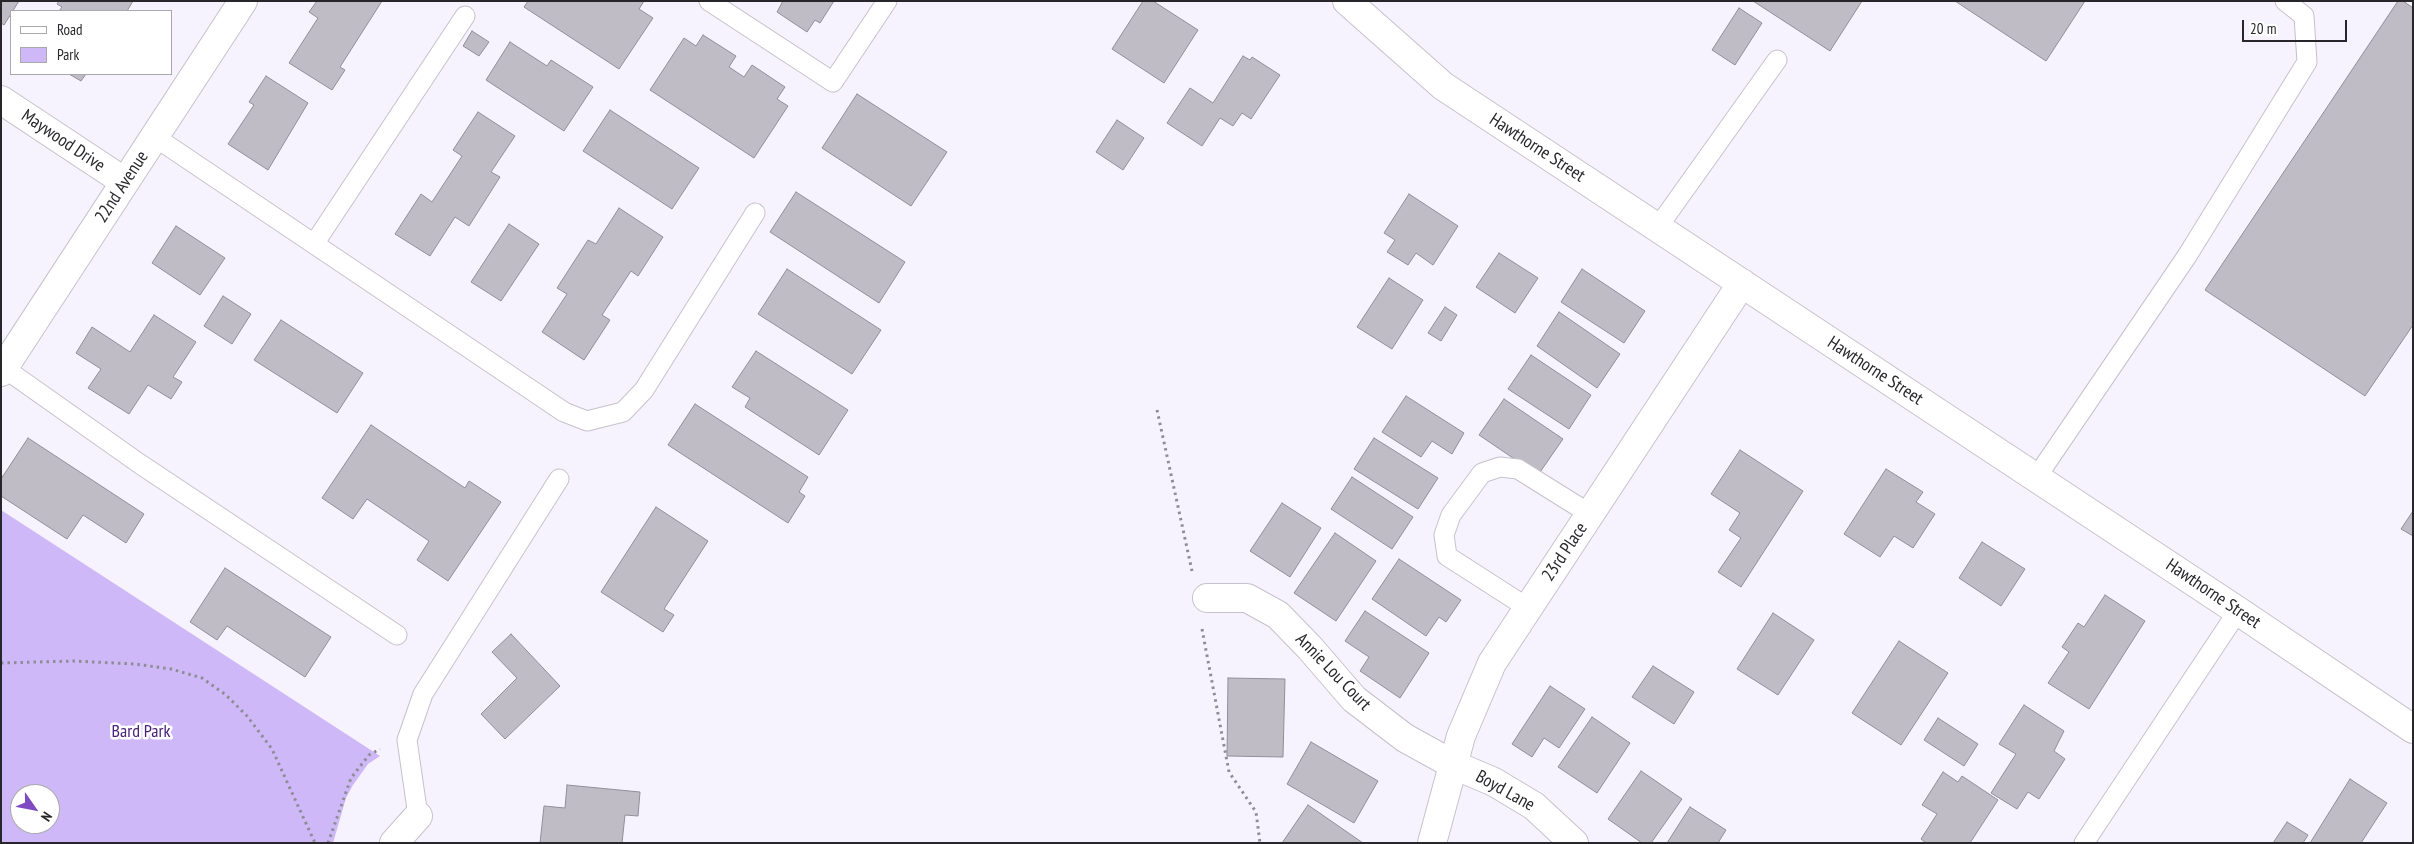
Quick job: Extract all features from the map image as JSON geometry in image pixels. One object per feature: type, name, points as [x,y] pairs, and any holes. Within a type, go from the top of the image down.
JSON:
[{"type":"street","name":"22nd Avenue","points":[[2,370],[242,1]]},
{"type":"street","name":"Hawthorne Street","points":[[1347,1],[1443,86],[2238,611],[2413,729]]},
{"type":"street","name":"Maywood Drive","points":[[1,100],[125,182]]},
{"type":"street","name":"23rd Place","points":[[1432,843],[1461,736],[1492,663],[1742,283]]},
{"type":"street","name":"Annie Lou Court","points":[[1207,598],[1246,598],[1278,615],[1354,698],[1405,738],[1454,765]]},
{"type":"street","name":"Boyd Lane","points":[[1454,765],[1494,782],[1534,806],[1574,843]]},
{"type":"street","points":[[394,843],[418,816]]},
{"type":"lane","points":[[709,1],[833,82],[887,1]]},
{"type":"lane","points":[[2036,478],[2187,256],[2307,62],[2304,16],[2286,1]]},
{"type":"lane","points":[[314,244],[465,16]]},
{"type":"lane","points":[[1658,227],[1777,60]]},
{"type":"lane","points":[[154,137],[564,412],[587,421],[623,412],[644,390],[755,213]]},
{"type":"lane","points":[[2,370],[396,635]]},
{"type":"lane","points":[[1528,608],[1448,556],[1444,535],[1451,515],[1482,472],[1500,466],[1518,469],[1590,514]]},
{"type":"lane","points":[[418,816],[407,740],[423,694],[559,479]]},
{"type":"lane","points":[[2084,843],[2238,611]]},
{"type":"path","points":[[1,664],[73,662],[135,664],[171,669],[202,678],[226,695],[240,709],[272,749],[315,843]]},
{"type":"path","points":[[328,843],[351,778],[369,755],[381,749],[386,757]]},
{"type":"green space","name":"Bard Park","points":[[1,510],[380,756],[368,764],[353,785],[346,798],[333,843],[1,843]]},
{"type":"building","points":[[1,1],[19,1],[13,10],[10,10],[10,15],[4,25],[1,23]]},
{"type":"building","points":[[59,1],[133,1],[128,10],[60,10],[62,7],[57,4]]},
{"type":"building","points":[[317,1],[382,1],[340,67],[345,70],[332,90],[289,63],[318,18],[309,12]]},
{"type":"building","points":[[528,1],[644,1],[639,9],[653,18],[619,69],[524,7]]},
{"type":"building","points":[[783,1],[834,1],[820,23],[815,20],[807,32],[777,12]]},
{"type":"building","points":[[1143,1],[1153,1],[1198,30],[1164,83],[1112,49]]},
{"type":"building","points":[[1753,1],[1862,1],[1830,51]]},
{"type":"building","points":[[1955,1],[2085,1],[2046,61]]},
{"type":"building","points":[[2398,1],[2403,1],[2413,8],[2413,325],[2365,396],[2205,290]]},
{"type":"building","points":[[1739,8],[1762,23],[1735,65],[1712,50]]},
{"type":"building","points":[[472,31],[489,42],[479,56],[463,46]]},
{"type":"building","points":[[703,35],[736,56],[729,67],[744,77],[752,65],[785,87],[777,99],[788,106],[754,158],[650,90],[684,38],[696,46]]},
{"type":"building","points":[[510,42],[547,66],[551,60],[593,87],[564,131],[486,80]]},
{"type":"building","points":[[1243,56],[1250,60],[1252,57],[1280,75],[1251,119],[1242,113],[1233,126],[1220,118],[1202,146],[1167,123],[1190,88],[1213,103]]},
{"type":"building","points":[[71,75],[85,75],[81,81]]},
{"type":"building","points":[[266,76],[308,103],[268,170],[228,144],[254,105],[249,102]]},
{"type":"building","points":[[857,94],[947,152],[911,206],[822,148]]},
{"type":"building","points":[[610,110],[699,168],[672,209],[583,151]]},
{"type":"building","points":[[478,112],[515,136],[491,172],[500,177],[469,226],[455,217],[430,256],[395,234],[421,194],[432,202],[462,156],[453,150]]},
{"type":"building","points":[[1117,120],[1144,138],[1123,170],[1096,152]]},
{"type":"building","points":[[796,192],[905,262],[879,303],[770,232]]},
{"type":"building","points":[[1409,194],[1458,226],[1433,265],[1416,253],[1408,265],[1387,252],[1395,240],[1384,233]]},
{"type":"building","points":[[619,208],[663,237],[638,276],[631,271],[602,315],[610,320],[584,360],[542,332],[567,294],[557,288],[588,240],[596,244]]},
{"type":"building","points":[[509,224],[539,244],[501,301],[471,282]]},
{"type":"building","points":[[176,226],[225,258],[200,295],[152,263]]},
{"type":"building","points":[[1499,253],[1538,278],[1515,313],[1476,287]]},
{"type":"building","points":[[787,269],[881,330],[852,374],[758,314]]},
{"type":"building","points":[[1582,269],[1645,311],[1624,343],[1561,302]]},
{"type":"building","points":[[1389,278],[1423,300],[1392,349],[1357,327]]},
{"type":"building","points":[[223,296],[251,314],[232,344],[204,326]]},
{"type":"building","points":[[1445,307],[1457,315],[1441,341],[1428,333]]},
{"type":"building","points":[[1559,312],[1620,354],[1597,388],[1537,346]]},
{"type":"building","points":[[154,315],[196,342],[173,377],[182,382],[171,399],[148,385],[129,414],[88,388],[101,369],[76,353],[92,327],[130,352]]},
{"type":"building","points":[[281,320],[363,373],[337,413],[254,360]]},
{"type":"building","points":[[756,351],[848,410],[819,455],[745,407],[750,398],[732,387]]},
{"type":"building","points":[[1531,355],[1591,395],[1569,429],[1508,389]]},
{"type":"building","points":[[1406,396],[1464,433],[1452,454],[1432,441],[1421,457],[1382,432]]},
{"type":"building","points":[[1504,399],[1563,439],[1538,475],[1479,435]]},
{"type":"building","points":[[695,404],[808,477],[799,492],[805,496],[788,523],[668,445]]},
{"type":"building","points":[[371,425],[465,488],[469,481],[501,502],[448,581],[417,560],[429,541],[367,499],[353,519],[322,498]]},
{"type":"building","points":[[28,438],[144,514],[126,543],[83,515],[67,539],[1,496],[1,479]]},
{"type":"building","points":[[1374,438],[1438,478],[1418,509],[1354,469]]},
{"type":"building","points":[[1740,450],[1803,491],[1741,587],[1718,572],[1741,538],[1729,530],[1740,513],[1711,494]]},
{"type":"building","points":[[1886,469],[1923,492],[1916,502],[1935,514],[1913,548],[1894,536],[1880,557],[1844,534]]},
{"type":"building","points":[[1352,477],[1413,517],[1392,549],[1331,509]]},
{"type":"building","points":[[1282,503],[1321,528],[1290,577],[1250,551]]},
{"type":"building","points":[[656,507],[708,541],[664,609],[674,615],[663,632],[601,592]]},
{"type":"building","points":[[2413,511],[2413,536],[2401,529]]},
{"type":"building","points":[[1335,533],[1376,561],[1336,621],[1294,593]]},
{"type":"building","points":[[1982,542],[2025,569],[2001,606],[1959,578]]},
{"type":"building","points":[[1399,559],[1461,600],[1446,622],[1439,617],[1426,636],[1372,599]]},
{"type":"building","points":[[225,568],[331,637],[305,677],[227,626],[217,640],[190,622]]},
{"type":"building","points":[[2105,595],[2145,621],[2089,709],[2048,683],[2069,652],[2062,647],[2078,623],[2084,627]]},
{"type":"building","points":[[1365,611],[1429,653],[1400,698],[1360,671],[1369,657],[1345,641]]},
{"type":"building","points":[[1773,613],[1814,640],[1778,695],[1737,669]]},
{"type":"building","points":[[511,634],[560,686],[505,739],[481,714],[517,678],[492,652]]},
{"type":"building","points":[[1899,641],[1948,673],[1901,745],[1852,713]]},
{"type":"building","points":[[1653,666],[1694,692],[1674,724],[1632,697]]},
{"type":"building","points":[[1228,678],[1285,679],[1283,757],[1227,756]]},
{"type":"building","points":[[1550,686],[1585,709],[1559,748],[1544,738],[1532,757],[1512,744]]},
{"type":"building","points":[[2024,705],[2064,731],[2054,751],[2065,759],[2039,799],[2028,792],[2017,809],[1991,793],[2016,754],[1999,744]]},
{"type":"building","points":[[1592,717],[1630,743],[1597,793],[1558,767]]},
{"type":"building","points":[[1938,718],[1978,744],[1964,766],[1924,740]]},
{"type":"building","points":[[1311,742],[1378,781],[1354,823],[1287,784]]},
{"type":"building","points":[[1641,771],[1682,799],[1651,843],[1642,843],[1608,819]]},
{"type":"building","points":[[1943,772],[1958,782],[1962,776],[1998,800],[1970,843],[1926,843],[1921,839],[1937,814],[1922,805]]},
{"type":"building","points":[[2350,779],[2387,803],[2361,843],[2310,843]]},
{"type":"building","points":[[567,785],[640,792],[638,816],[625,815],[622,843],[540,843],[544,806],[565,808]]},
{"type":"building","points":[[1308,805],[1363,843],[1282,843]]},
{"type":"building","points":[[1690,807],[1726,830],[1718,843],[1667,843]]},
{"type":"building","points":[[2287,822],[2308,835],[2303,843],[2273,843]]}]
